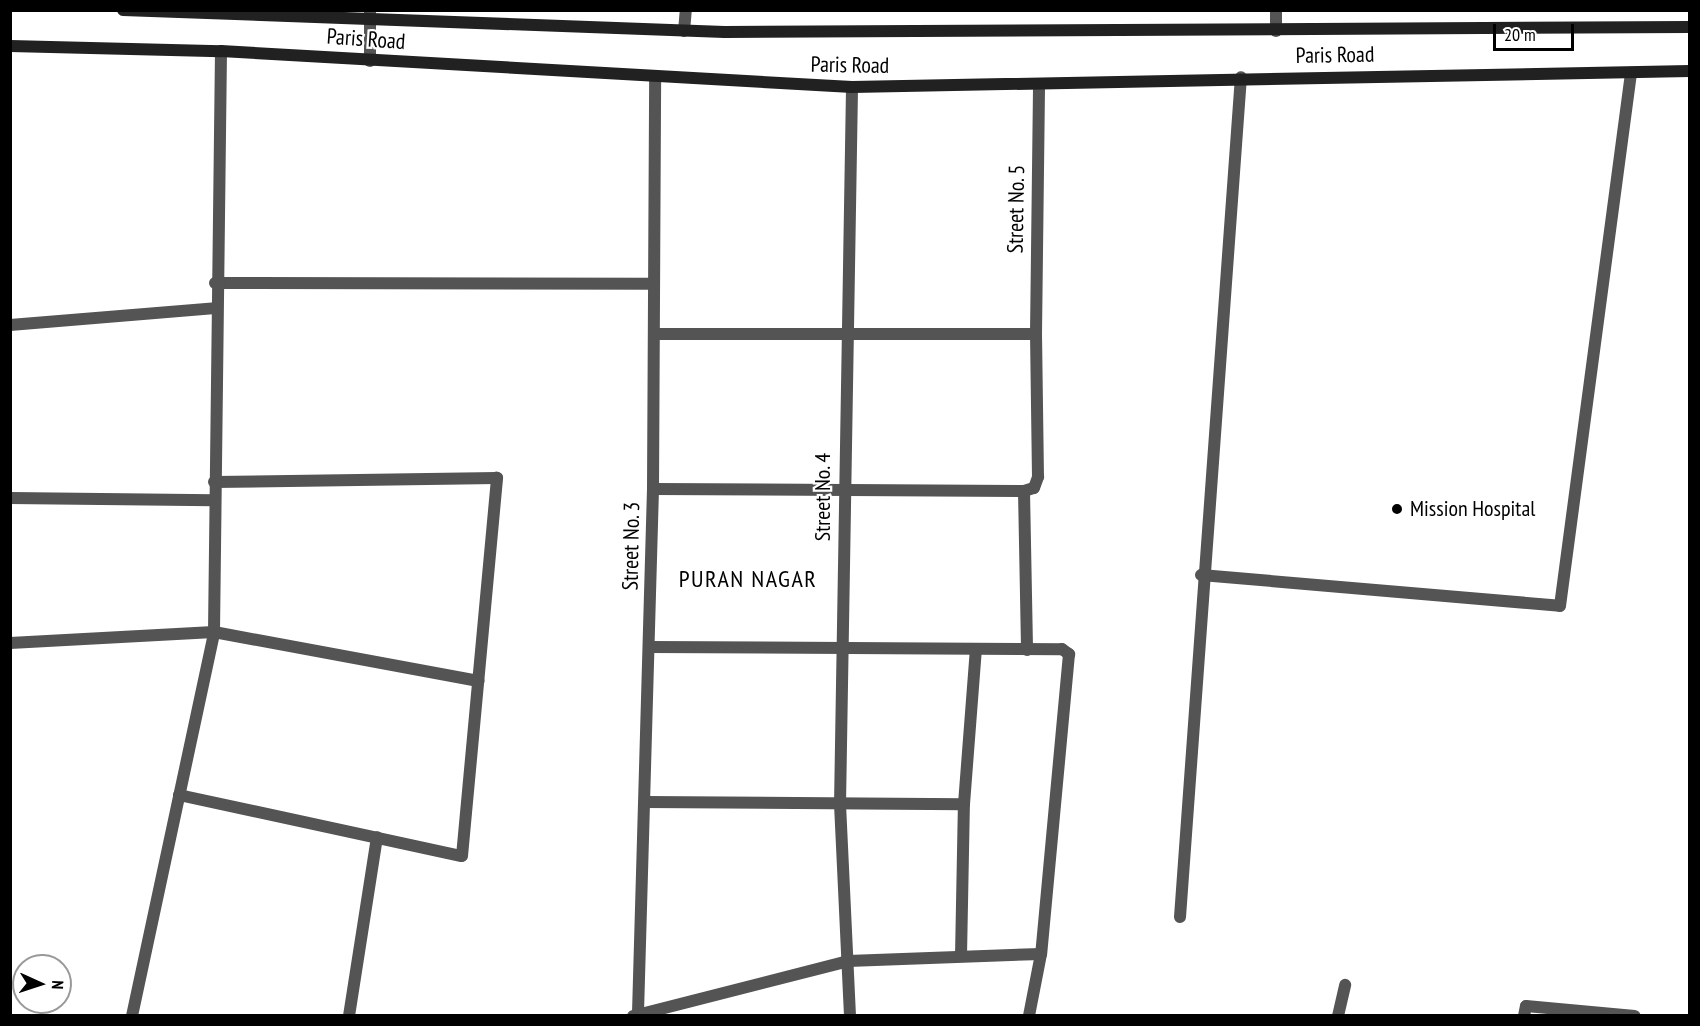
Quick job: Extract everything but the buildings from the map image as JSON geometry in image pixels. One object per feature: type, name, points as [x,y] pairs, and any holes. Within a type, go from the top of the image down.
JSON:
[{"type":"main road","name":"Paris Road","points":[[123,10],[370,15],[684,31],[1276,31],[1689,27]]},
{"type":"main road","name":"Paris Road","points":[[10,46],[221,51],[655,79],[852,87],[1039,84],[1241,77],[1689,71]]},
{"type":"street","points":[[684,31],[686,10]]},
{"type":"street","points":[[1276,10],[1276,31]]},
{"type":"street","points":[[370,15],[370,61]]},
{"type":"street","points":[[132,1016],[214,632],[215,283],[221,51]]},
{"type":"street","points":[[1201,575],[1560,606],[1631,73]]},
{"type":"street","points":[[1180,917],[1201,575],[1241,77]]},
{"type":"street","name":"Street No. 3","points":[[636,1014],[646,802],[650,647],[655,79]]},
{"type":"street","name":"Street No. 5","points":[[1024,491],[1034,488],[1038,477],[1036,334],[1039,84]]},
{"type":"street","name":"Street No. 4","points":[[850,1016],[840,805],[845,489],[844,334],[852,87]]},
{"type":"street","points":[[215,283],[654,284]]},
{"type":"street","points":[[10,325],[215,308]]},
{"type":"street","points":[[654,334],[1036,334]]},
{"type":"street","points":[[179,795],[462,856],[497,478],[214,482]]},
{"type":"street","points":[[653,489],[1024,491],[1027,650]]},
{"type":"street","points":[[10,498],[214,500]]},
{"type":"street","points":[[10,643],[214,632],[478,681]]},
{"type":"street","points":[[650,647],[1062,650],[1071,665],[1041,954],[1029,1016]]},
{"type":"street","points":[[961,956],[964,804],[976,649]]},
{"type":"street","points":[[646,802],[964,804]]},
{"type":"street","points":[[349,1016],[377,837]]},
{"type":"street","points":[[636,1014],[848,961],[1041,954]]},
{"type":"street","points":[[1338,1016],[1345,986]]},
{"type":"street","points":[[1524,1016],[1526,1006],[1635,1016]]},
{"type":"place","name":"Mission Hospital","points":[[1397,509]]},
{"type":"district","name":"PURAN NAGAR","points":[[748,579]]}]
